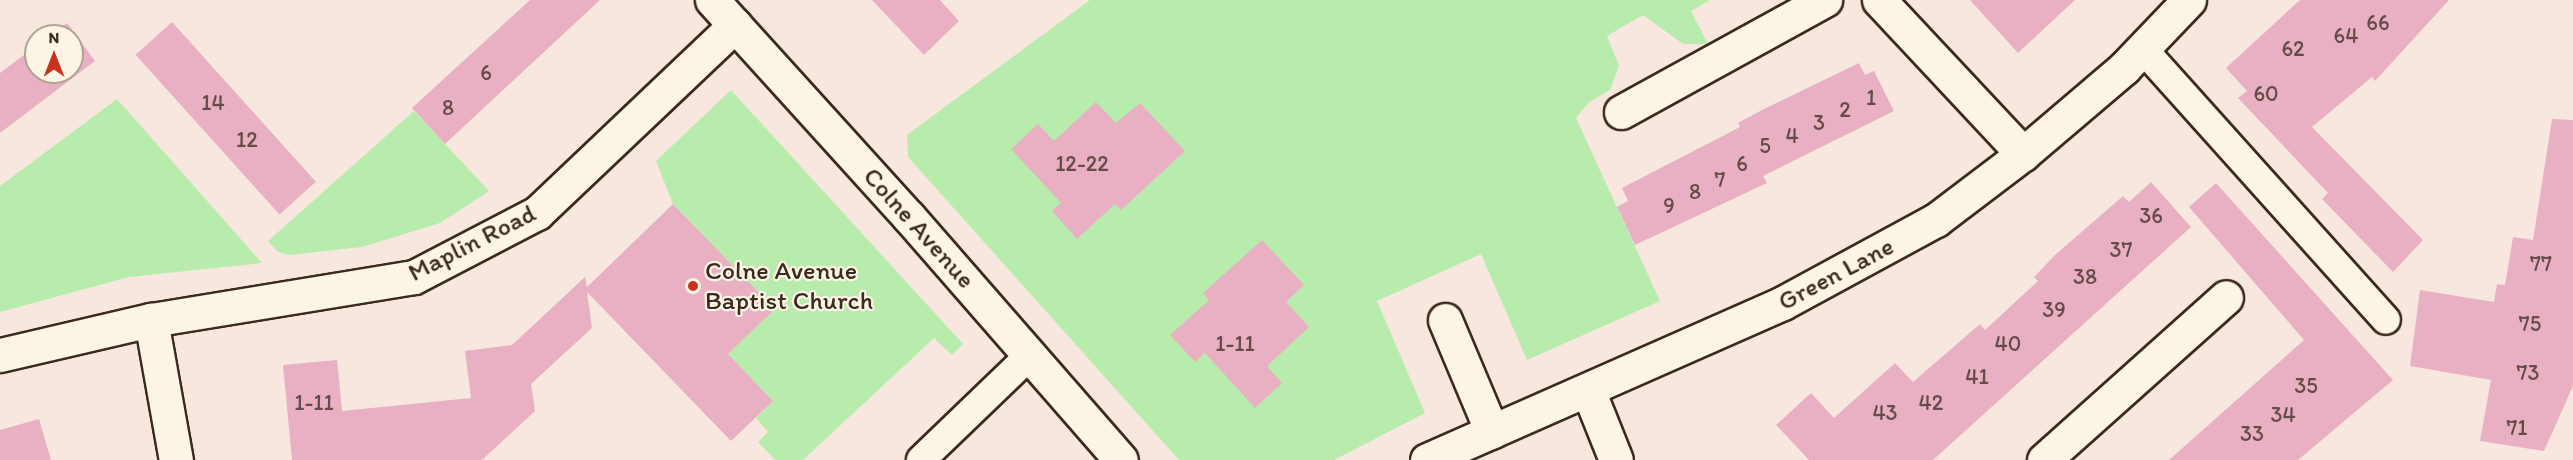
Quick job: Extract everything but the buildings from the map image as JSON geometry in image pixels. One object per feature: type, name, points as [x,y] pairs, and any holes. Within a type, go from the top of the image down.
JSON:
[{"type":"street","name":"Colne Avenue","points":[[712,0],[1031,354],[1121,460]]},
{"type":"street","points":[[1621,112],[1826,0]]},
{"type":"street","points":[[1879,0],[2023,154]]},
{"type":"street","name":"Green Lane","points":[[1427,460],[1803,292],[1936,220],[2023,154],[2124,68],[2189,0]]},
{"type":"street","name":"Maplin Road","points":[[0,355],[151,320],[414,277],[537,213],[735,25]]},
{"type":"street","points":[[2055,457],[2226,297]]},
{"type":"street","points":[[151,320],[176,460]]},
{"type":"street","points":[[1445,320],[1492,432]]},
{"type":"street","points":[[1588,390],[1616,460]]},
{"type":"lane","points":[[2142,48],[2386,320]]},
{"type":"lane","points":[[921,460],[1031,354]]},
{"type":"green space","points":[[1090,0],[1710,0],[1691,11],[1708,44],[1683,44],[1643,15],[1607,36],[1619,66],[1610,90],[1588,103],[1576,118],[1660,301],[1527,360],[1481,254],[1377,301],[1425,413],[1334,460],[1179,460],[908,157],[907,135]]},
{"type":"green space","points":[[731,90],[963,344],[952,355],[934,338],[803,460],[775,460],[758,442],[768,432],[756,418],[773,401],[728,354],[775,309],[673,204],[656,161]]},
{"type":"green space","points":[[117,99],[262,263],[129,277],[0,312],[0,186]]},
{"type":"green space","points":[[414,111],[489,191],[440,223],[362,247],[289,255],[278,252],[268,241]]},
{"type":"place","name":"Colne Avenue Baptist Church","points":[[693,286]]}]
